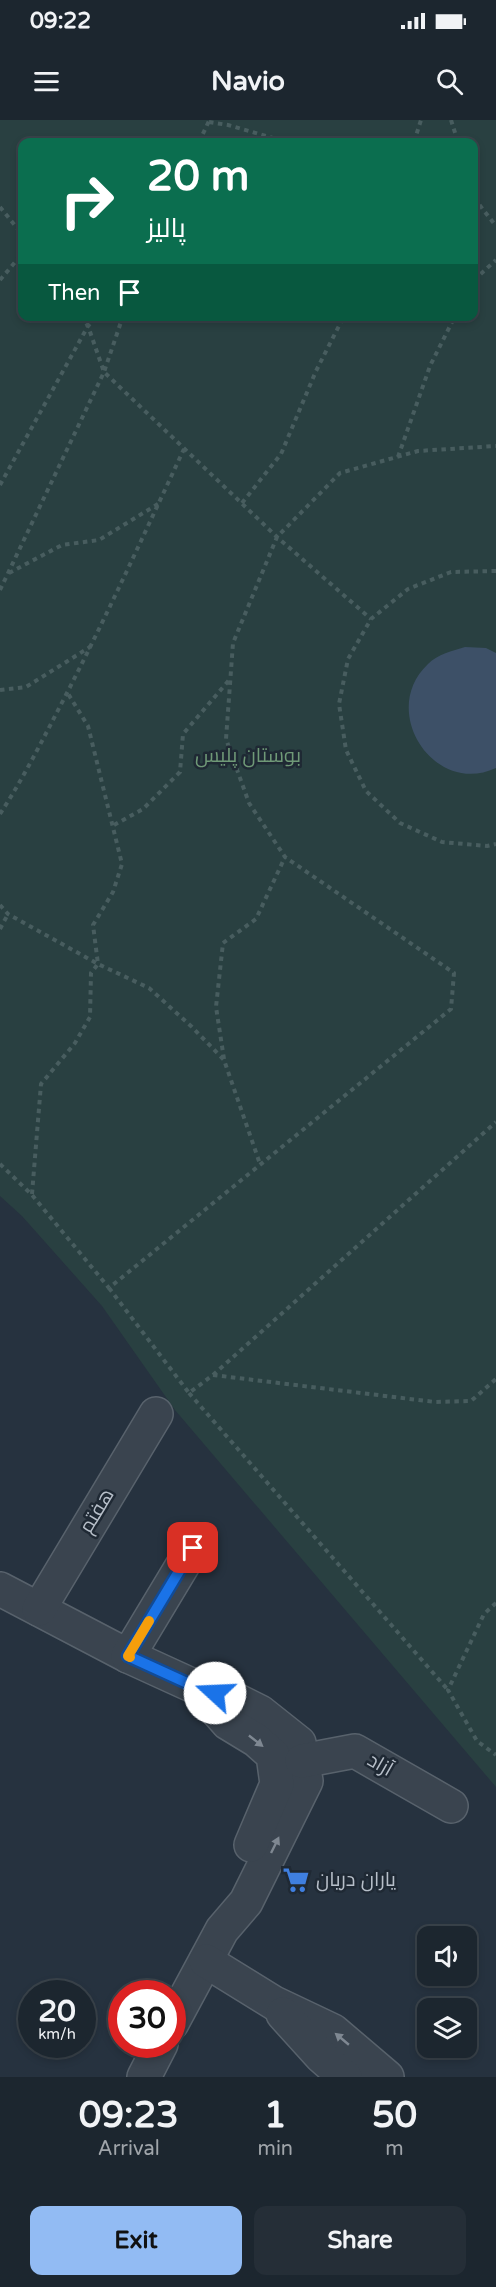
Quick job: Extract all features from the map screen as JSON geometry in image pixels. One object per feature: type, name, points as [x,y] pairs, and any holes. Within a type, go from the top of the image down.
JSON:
[{"type":"street","name":"هفتم","points":[[39,1609],[156,1414]]},
{"type":"street","points":[[128,1656],[193,1548]]},
{"type":"street","points":[[0,1590],[128,1656],[198,1688],[232,1698],[260,1712],[299,1743],[306,1781],[246,1902],[222,1930],[186,1997]]},
{"type":"street","points":[[198,1688],[228,1723],[256,1740],[273,1755],[278,1784],[231,1887],[222,1930]]},
{"type":"street","name":"آزاد","points":[[302,1761],[355,1751],[451,1806]]},
{"type":"street","points":[[206,1961],[274,2003],[333,2031],[387,2077]]},
{"type":"street","points":[[274,2003],[321,2056],[345,2077]]},
{"type":"street","points":[[144,2077],[154,2058]]},
{"type":"path","points":[[415,138],[421,120]]},
{"type":"path","points":[[451,120],[457,138]]},
{"type":"path","points":[[201,138],[209,121],[273,138]]},
{"type":"path","points":[[478,203],[496,226]]},
{"type":"path","points":[[0,207],[18,229]]},
{"type":"path","points":[[0,280],[18,259]]},
{"type":"path","points":[[478,276],[496,260]]},
{"type":"path","points":[[84,321],[104,372],[277,537],[371,619]]},
{"type":"path","points":[[0,485],[92,321]]},
{"type":"path","points":[[0,590],[104,372],[121,321]]},
{"type":"path","points":[[242,503],[280,454],[316,371],[341,321]]},
{"type":"path","points":[[398,457],[430,366],[452,321]]},
{"type":"path","points":[[109,1287],[451,1009],[454,973],[285,857],[249,803],[226,739],[230,679],[233,643],[277,537],[340,473],[418,451],[496,446]]},
{"type":"path","points":[[0,814],[25,776],[113,603],[132,556],[184,449]]},
{"type":"path","points":[[8,573],[62,545],[99,540],[158,504]]},
{"type":"path","points":[[496,572],[451,572],[408,589],[371,619],[348,659],[339,704],[346,750],[366,791],[400,823],[442,842],[487,846],[496,844]]},
{"type":"path","points":[[0,690],[26,687],[91,646]]},
{"type":"path","points":[[114,825],[143,809],[180,772],[183,734],[230,679]]},
{"type":"path","points":[[32,1195],[41,1084],[75,1043],[90,1017],[91,973],[98,964],[93,925],[113,892],[122,864],[88,726],[67,692]]},
{"type":"path","points":[[260,1164],[224,1060],[216,1007],[223,943],[256,919],[285,857]]},
{"type":"path","points":[[0,905],[8,914],[98,964],[149,988],[224,1060]]},
{"type":"path","points":[[0,929],[8,914]]},
{"type":"path","points":[[189,1393],[213,1375],[496,1122]]},
{"type":"path","points":[[0,1164],[32,1195],[109,1287],[189,1393],[448,1690],[477,1741],[496,1755]]},
{"type":"path","points":[[213,1375],[435,1402],[471,1401],[496,1379]]},
{"type":"path","points":[[448,1690],[484,1614],[496,1603]]},
{"type":"green space","name":"بوستان پلیس","points":[[0,120],[496,120],[496,1787],[175,1410],[102,1306],[22,1216],[0,1196]]},
{"type":"water","points":[[465,647],[486,648],[496,653],[496,768],[473,774],[452,771],[434,760],[420,744],[411,725],[409,704],[414,683],[428,664],[441,655]]},
{"type":"slow traffic","points":[[130,1657],[128,1656],[149,1621]]},
{"type":"place","name":"یاران دریان","points":[[296,1880]]},
{"type":"route","points":[[193,1548],[128,1656],[198,1688],[215,1693]]}]
